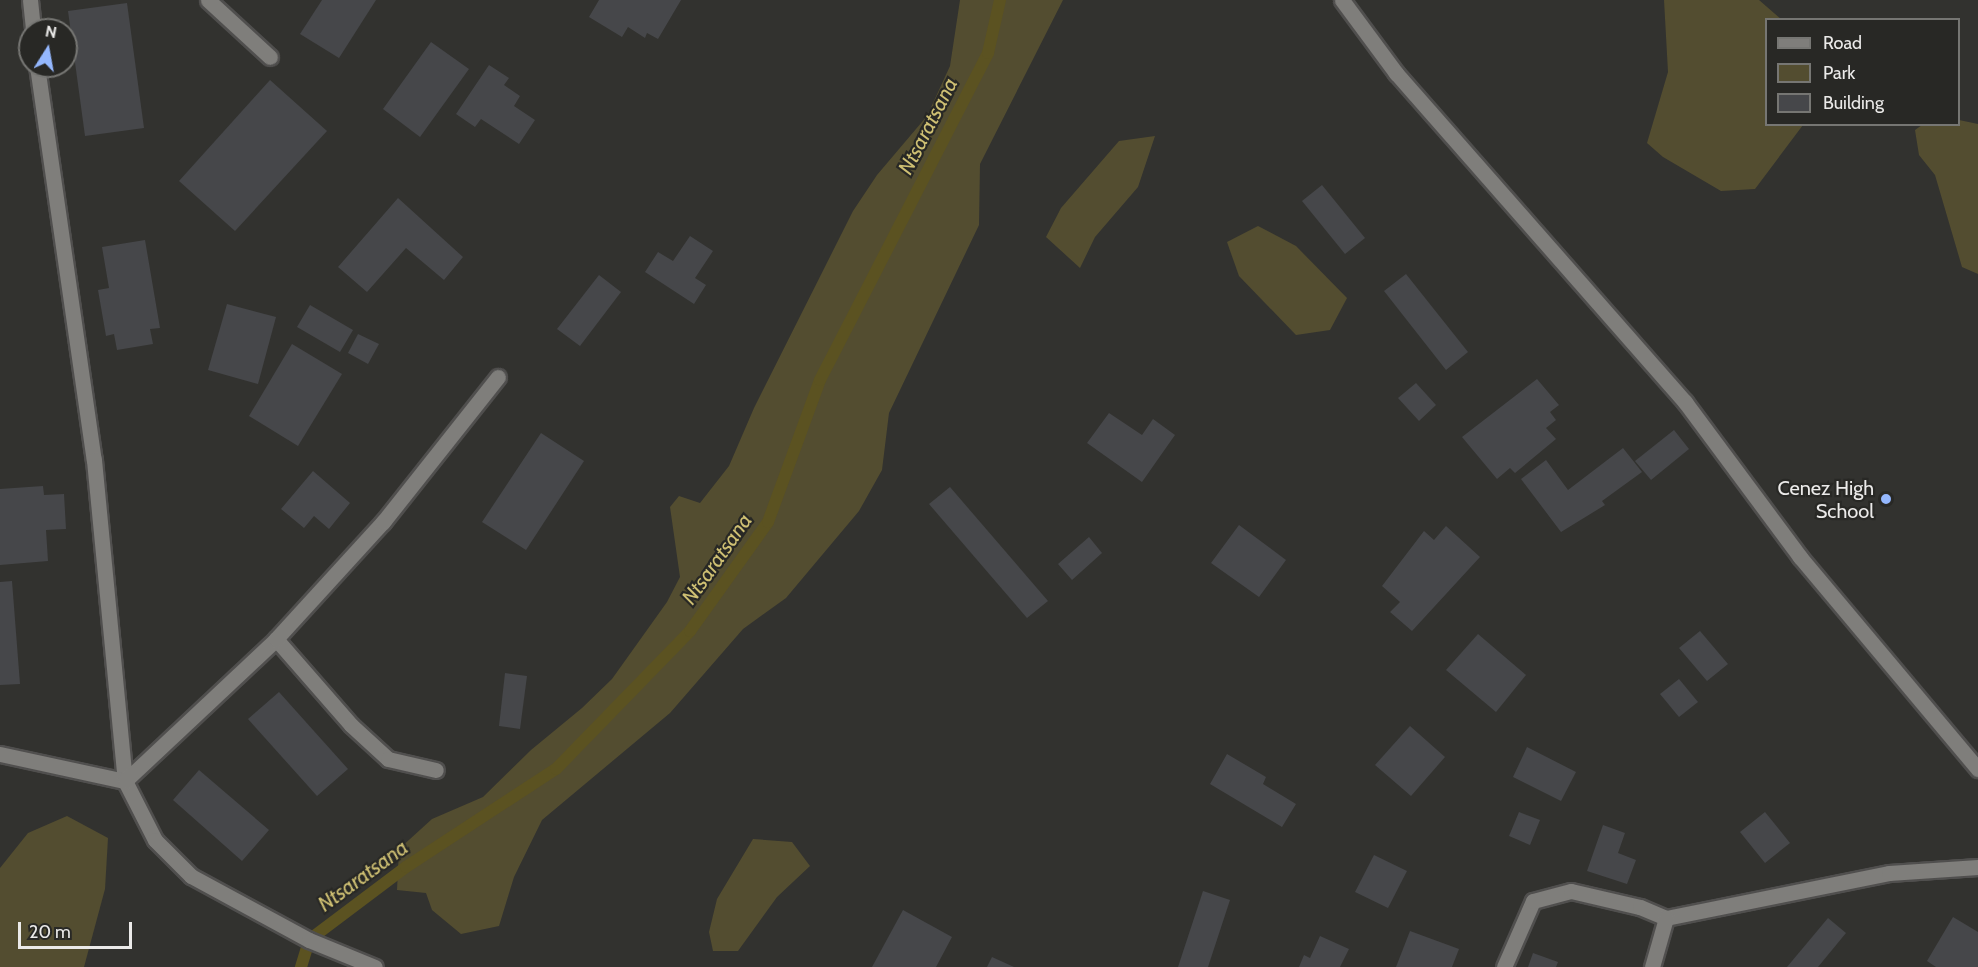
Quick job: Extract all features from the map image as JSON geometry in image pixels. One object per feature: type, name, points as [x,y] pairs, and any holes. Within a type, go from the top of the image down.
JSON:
[{"type":"street","points":[[30,0],[32,18]]},
{"type":"street","points":[[208,0],[270,57]]},
{"type":"street","points":[[1341,0],[1396,72],[1685,402],[1800,557],[1978,769]]},
{"type":"street","points":[[39,78],[94,460],[125,781],[155,840],[191,876],[309,940],[375,967]]},
{"type":"street","points":[[125,781],[276,639],[383,522],[498,377]]},
{"type":"street","points":[[276,639],[351,725],[388,759],[436,770]]},
{"type":"street","points":[[0,754],[125,781]]},
{"type":"street","points":[[1504,967],[1533,901],[1571,891],[1640,907],[1666,918],[1889,873],[1978,867]]},
{"type":"street","points":[[1652,967],[1666,918]]},
{"type":"green space","points":[[960,0],[1063,0],[980,164],[979,225],[889,413],[882,470],[859,511],[786,598],[743,629],[670,713],[542,820],[514,877],[499,926],[461,934],[432,910],[426,893],[397,890],[399,849],[432,819],[483,797],[531,750],[582,708],[612,679],[667,602],[680,577],[670,507],[679,496],[700,503],[729,466],[754,408],[853,211],[877,175],[927,116],[950,66]]},
{"type":"green space","points":[[1664,0],[1759,0],[1780,18],[1765,18],[1765,126],[1802,126],[1755,189],[1721,191],[1663,157],[1647,143],[1668,72]]},
{"type":"green space","points":[[1960,120],[1978,124],[1978,274],[1962,267],[1935,175],[1919,155],[1915,130],[1921,126],[1960,126]]},
{"type":"green space","points":[[1155,136],[1138,187],[1095,237],[1080,268],[1046,237],[1061,208],[1119,141]]},
{"type":"green space","points":[[1258,226],[1296,246],[1347,298],[1330,330],[1296,335],[1239,276],[1227,242]]},
{"type":"green space","points":[[67,816],[108,838],[105,889],[84,967],[0,967],[0,868],[28,833]]},
{"type":"green space","points":[[753,839],[792,842],[810,866],[777,897],[738,951],[713,951],[709,932],[717,899]]},
{"type":"building","points":[[322,0],[376,0],[339,58],[300,34]]},
{"type":"building","points":[[599,0],[681,0],[658,39],[647,33],[645,38],[628,27],[622,37],[589,17]]},
{"type":"building","points":[[127,3],[144,128],[85,136],[77,78],[78,18],[69,18],[68,11]]},
{"type":"building","points":[[431,42],[469,69],[420,137],[383,109]]},
{"type":"building","points":[[489,65],[509,78],[504,85],[520,96],[514,106],[535,120],[519,144],[481,119],[475,127],[456,114]]},
{"type":"building","points":[[270,80],[327,131],[235,231],[179,181]]},
{"type":"building","points":[[1322,185],[1365,238],[1345,254],[1302,201]]},
{"type":"building","points":[[398,198],[463,257],[444,280],[406,248],[367,292],[338,267]]},
{"type":"building","points":[[690,236],[713,251],[695,278],[706,285],[694,304],[645,272],[658,252],[673,261]]},
{"type":"building","points":[[145,240],[160,328],[150,329],[153,344],[117,350],[114,334],[106,336],[98,290],[109,288],[102,247]]},
{"type":"building","points":[[1406,274],[1468,352],[1446,370],[1384,291]]},
{"type":"building","points":[[599,275],[621,292],[580,346],[557,329]]},
{"type":"building","points":[[227,304],[276,317],[258,384],[208,370]]},
{"type":"building","points":[[310,305],[353,330],[340,352],[297,327]]},
{"type":"building","points":[[358,334],[379,344],[368,364],[348,353]]},
{"type":"building","points":[[292,344],[342,374],[298,446],[249,416]]},
{"type":"building","points":[[1537,379],[1559,405],[1550,412],[1556,420],[1546,428],[1556,439],[1515,473],[1510,468],[1497,479],[1462,437]]},
{"type":"building","points":[[1416,383],[1436,405],[1419,421],[1398,398]]},
{"type":"building","points":[[1109,413],[1142,435],[1153,419],[1175,435],[1142,482],[1087,443]]},
{"type":"building","points":[[1674,430],[1689,449],[1651,480],[1635,461]]},
{"type":"building","points":[[541,433],[584,461],[526,550],[482,522]]},
{"type":"building","points":[[1623,448],[1642,472],[1602,501],[1605,505],[1561,532],[1521,479],[1546,460],[1568,490]]},
{"type":"building","points":[[313,471],[350,503],[329,529],[314,516],[304,528],[281,509]]},
{"type":"building","points":[[43,486],[44,495],[64,494],[66,529],[46,530],[48,561],[0,565],[0,489]]},
{"type":"building","points":[[950,487],[1048,601],[1027,618],[929,504]]},
{"type":"building","points":[[1239,525],[1286,560],[1259,597],[1211,563]]},
{"type":"building","points":[[1446,526],[1480,557],[1412,631],[1390,612],[1400,602],[1382,586],[1424,531],[1434,540]]},
{"type":"building","points":[[1089,537],[1102,553],[1072,580],[1058,564]]},
{"type":"building","points":[[12,581],[20,684],[0,685],[0,582]]},
{"type":"building","points":[[1700,631],[1728,664],[1707,681],[1679,648]]},
{"type":"building","points":[[1478,634],[1526,675],[1496,712],[1446,670]]},
{"type":"building","points":[[505,673],[527,676],[520,729],[499,726]]},
{"type":"building","points":[[1679,679],[1698,702],[1679,717],[1660,694]]},
{"type":"building","points":[[279,692],[348,769],[317,796],[248,719]]},
{"type":"building","points":[[1410,726],[1445,757],[1411,796],[1375,765]]},
{"type":"building","points":[[1527,747],[1576,772],[1561,801],[1513,777]]},
{"type":"building","points":[[1227,754],[1266,777],[1263,784],[1296,804],[1282,827],[1210,784]]},
{"type":"building","points":[[199,770],[269,830],[242,861],[173,800]]},
{"type":"building","points":[[1519,812],[1540,820],[1530,845],[1509,836]]},
{"type":"building","points":[[1765,812],[1790,843],[1765,863],[1740,832]]},
{"type":"building","points":[[1603,825],[1625,833],[1618,853],[1636,860],[1627,884],[1587,871]]},
{"type":"building","points":[[1374,855],[1407,871],[1388,908],[1355,892]]},
{"type":"building","points":[[1203,891],[1230,900],[1208,967],[1178,967]]},
{"type":"building","points":[[903,910],[952,937],[936,967],[872,967]]},
{"type":"building","points":[[1953,917],[1978,932],[1978,967],[1936,967],[1927,961]]},
{"type":"building","points":[[1828,918],[1846,933],[1818,967],[1787,967]]},
{"type":"building","points":[[1410,931],[1459,949],[1452,967],[1396,967]]},
{"type":"building","points":[[1320,936],[1349,949],[1340,967],[1299,967],[1304,955],[1310,958]]},
{"type":"building","points":[[1533,953],[1558,962],[1556,967],[1528,967]]},
{"type":"building","points":[[992,957],[1014,967],[987,967]]},
{"type":"waterway","name":"Ntsaratsana","points":[[301,967],[309,940],[406,867],[556,769],[690,631],[768,522],[820,380],[988,53],[1000,0]]},
{"type":"place","name":"Cenez High School","points":[[1886,499]]}]
